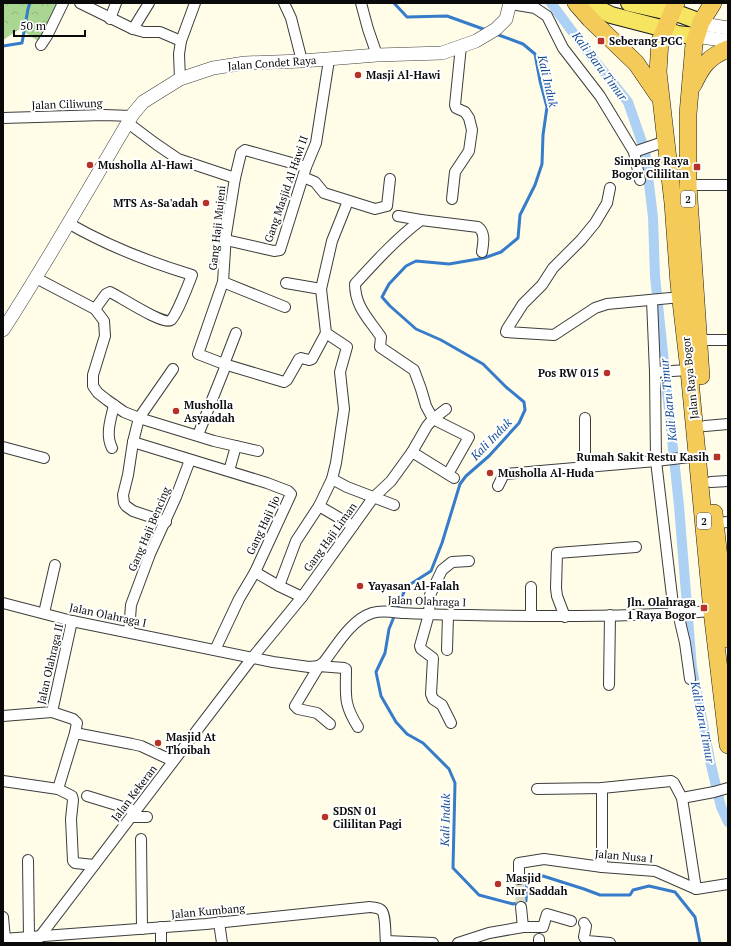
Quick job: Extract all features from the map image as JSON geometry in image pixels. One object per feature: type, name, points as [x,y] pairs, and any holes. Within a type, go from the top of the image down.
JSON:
[{"type":"highway","points":[[576,3],[590,19],[636,63],[650,81],[660,98]]},
{"type":"highway","name":"2","points":[[698,29],[712,3]]},
{"type":"highway","name":"Jalan Raya Bogor","points":[[674,19],[660,41],[658,72],[660,98],[660,143],[673,203],[712,611],[728,745]]},
{"type":"highway","name":"Jalan Raya Bogor","points":[[698,29],[694,44],[689,94],[688,186],[705,426],[711,482],[722,531],[728,639]]},
{"type":"highway","points":[[689,94],[704,65],[712,56],[728,49]]},
{"type":"main road","points":[[587,3],[611,15],[674,19]]},
{"type":"main road","points":[[629,3],[698,29]]},
{"type":"street","points":[[41,45],[63,3]]},
{"type":"street","points":[[80,3],[133,29],[144,32],[160,32],[181,41]]},
{"type":"street","points":[[110,19],[116,3]]},
{"type":"street","points":[[133,29],[149,3]]},
{"type":"street","points":[[180,79],[179,54],[181,41],[196,3]]},
{"type":"street","points":[[284,3],[291,18],[302,62]]},
{"type":"street","points":[[361,3],[377,55]]},
{"type":"street","points":[[510,4],[535,8],[547,16],[563,48],[600,96],[636,152],[640,180]]},
{"type":"street","name":"Jalan Condet Raya","points":[[3,330],[36,278],[130,119],[144,102],[180,79],[214,68],[237,64],[302,62],[377,55],[442,53],[476,41],[496,29],[506,19],[510,4]]},
{"type":"street","points":[[698,29],[709,25],[728,28]]},
{"type":"street","points":[[698,29],[728,41]]},
{"type":"street","points":[[452,199],[455,172],[469,151],[472,130],[469,118],[465,112],[456,108],[461,46]]},
{"type":"street","name":"Gang Masjid Al Hawi II","points":[[226,240],[274,251],[280,250],[306,167],[316,143],[328,60]]},
{"type":"street","name":"Jalan Ciliwung","points":[[3,118],[104,115],[130,119]]},
{"type":"street","name":"Gang Haji Mujeni","points":[[130,119],[156,144],[178,159],[235,178],[226,240],[223,282],[198,354],[224,367]]},
{"type":"street","points":[[636,152],[660,143]]},
{"type":"street","points":[[235,178],[241,153],[245,150],[306,167]]},
{"type":"street","points":[[303,177],[315,182],[324,193],[375,209],[387,206],[390,179]]},
{"type":"street","points":[[688,186],[728,185]]},
{"type":"street","points":[[610,188],[607,203],[595,223],[581,240],[553,268],[542,285],[523,304],[506,332],[554,335],[600,306],[607,304],[681,297]]},
{"type":"street","points":[[224,367],[284,382],[287,380],[298,358],[309,360],[312,359],[326,333],[321,289],[332,241],[348,201]]},
{"type":"street","points":[[398,216],[478,227],[483,234],[482,252]]},
{"type":"street","points":[[412,452],[451,476],[469,437],[433,419],[426,406],[414,370],[380,346],[381,337],[362,311],[357,300],[355,284],[403,233],[421,220]]},
{"type":"street","points":[[68,223],[93,237],[164,266],[192,275],[172,320],[169,322],[150,314],[110,292],[106,294],[95,309]]},
{"type":"street","points":[[36,278],[95,309],[104,321],[105,336],[93,375],[93,386],[98,393],[124,412],[139,418],[198,435],[214,442],[258,452]]},
{"type":"street","points":[[223,282],[285,307]]},
{"type":"street","points":[[286,283],[321,289]]},
{"type":"street","points":[[657,299],[661,372],[656,461],[681,613],[690,679]]},
{"type":"street","points":[[198,435],[236,333]]},
{"type":"street","points":[[279,586],[296,541],[319,506],[332,479],[336,463],[344,409],[340,372],[347,347],[326,333]]},
{"type":"street","points":[[698,340],[728,340]]},
{"type":"street","points":[[166,522],[134,511],[126,506],[123,495],[128,475],[132,442],[139,418],[174,369]]},
{"type":"street","points":[[661,372],[689,370]]},
{"type":"street","points":[[112,448],[109,442],[109,427],[114,405]]},
{"type":"street","name":"Gang Haji Liman","points":[[252,658],[302,597],[373,498],[391,481],[412,452],[425,429],[433,419],[446,409]]},
{"type":"street","points":[[585,418],[585,467]]},
{"type":"street","points":[[705,426],[728,424]]},
{"type":"street","name":"Gang Haji Ijo","points":[[132,442],[267,483],[288,491],[290,494],[255,572],[239,599],[215,650]]},
{"type":"street","points":[[229,471],[236,446]]},
{"type":"street","points":[[3,447],[44,458]]},
{"type":"street","points":[[498,486],[504,474],[698,456]]},
{"type":"street","name":"Gang Haji Bencing","points":[[129,632],[131,605],[150,554],[166,522],[190,460]]},
{"type":"street","points":[[332,479],[394,506]]},
{"type":"street","points":[[711,482],[728,481]]},
{"type":"street","points":[[319,506],[353,526]]},
{"type":"street","points":[[565,617],[557,596],[557,553],[636,547]]},
{"type":"street","points":[[452,723],[442,705],[433,699],[431,694],[431,683],[433,658],[421,649],[420,646],[429,614],[430,595],[442,570],[452,562],[469,561]]},
{"type":"street","points":[[44,613],[55,565]]},
{"type":"street","points":[[255,572],[302,597]]},
{"type":"street","points":[[531,586],[531,616]]},
{"type":"street","name":"Jalan Olahraga I","points":[[3,603],[72,621],[252,658],[309,667],[319,666],[324,662],[348,631],[363,617],[373,613],[395,612],[448,615],[565,617],[712,611]]},
{"type":"street","points":[[447,650],[448,615]]},
{"type":"street","points":[[609,685],[610,615]]},
{"type":"street","name":"Jalan Olahraga II","points":[[3,716],[52,712],[72,621]]},
{"type":"street","name":"Jalan Kekeran","points":[[35,939],[134,814],[252,658]]},
{"type":"street","points":[[330,724],[317,713],[298,709],[295,706],[319,666],[344,668],[346,670],[345,696],[349,711],[358,727]]},
{"type":"street","points":[[52,712],[73,719],[77,723],[58,789]]},
{"type":"street","points":[[75,733],[141,746],[174,761]]},
{"type":"street","points":[[538,789],[602,788],[671,780],[682,798],[696,889],[728,884]]},
{"type":"street","points":[[3,781],[58,789],[72,796],[71,819],[73,861],[75,863],[94,865]]},
{"type":"street","points":[[602,788],[602,867]]},
{"type":"street","points":[[682,798],[722,790]]},
{"type":"street","points":[[87,796],[134,814],[147,817]]},
{"type":"street","points":[[141,839],[142,929]]},
{"type":"street","name":"Jalan Nusa I","points":[[519,879],[518,862],[544,859],[602,867],[655,871],[696,889]]},
{"type":"street","points":[[28,860],[35,939]]},
{"type":"street","name":"Jalan Kumbang","points":[[4,939],[35,939],[370,907],[378,908],[382,911],[384,916],[386,942]]},
{"type":"street","points":[[521,908],[523,927]]},
{"type":"street","points":[[458,943],[489,933],[523,927],[543,927],[547,914],[571,921]]},
{"type":"street","points":[[3,917],[4,939]]},
{"type":"street","points":[[219,922],[222,943]]},
{"type":"street","points":[[584,923],[586,926],[584,938],[586,941],[610,943]]},
{"type":"street","points":[[161,927],[161,943]]},
{"type":"street","points":[[386,942],[433,943]]},
{"type":"green space","points":[[3,3],[68,3],[47,47],[20,29],[3,40]]},
{"type":"waterway","name":"Kali Induk","points":[[3,46],[22,43],[30,3]]},
{"type":"waterway","name":"Kali Induk","points":[[394,3],[407,17],[447,16],[486,30]]},
{"type":"waterway","name":"Kali Baru Timur","points":[[551,3],[586,50],[628,102],[645,151],[653,217],[655,276],[679,506],[692,668],[711,765],[721,807],[728,822]]},
{"type":"waterway","name":"Kali Induk","points":[[496,34],[523,44],[535,54],[547,107],[543,135],[542,164],[535,185],[520,215],[518,238],[501,252],[484,258],[449,264],[416,261],[406,266],[389,284],[382,297],[416,329],[441,340],[483,364],[506,387],[524,402],[525,410],[519,423],[489,456],[466,476],[460,484],[442,543],[431,571],[406,587],[389,629],[385,653],[376,672],[381,696],[396,722],[407,734],[423,743],[449,769],[455,783],[453,868],[479,895],[513,904],[526,901],[527,879],[543,876],[600,895],[630,895],[633,890],[649,886],[675,892],[695,917],[700,943]]},
{"type":"tunnel","points":[[519,879],[521,907]]},
{"type":"place","name":"Seberang PGC","points":[[601,41]]},
{"type":"place","name":"Masji Al-Hawi","points":[[358,75]]},
{"type":"place","name":"Musholla Al-Hawi","points":[[90,165]]},
{"type":"place","name":"Simpang Raya Bogor Cililitan","points":[[697,167]]},
{"type":"place","name":"MTS As-Sa'adah","points":[[206,203]]},
{"type":"place","name":"Pos RW 015","points":[[607,373]]},
{"type":"place","name":"Musholla Asyaadah","points":[[176,411]]},
{"type":"place","name":"Rumah Sakit Restu Kasih","points":[[717,457]]},
{"type":"place","name":"Musholla Al-Huda","points":[[490,473]]},
{"type":"place","name":"Yayasan Al-Falah","points":[[360,586]]},
{"type":"place","name":"Jln. Olahraga 1 Raya Bogor","points":[[704,608]]},
{"type":"place","name":"Masjid At Thoibah","points":[[158,743]]},
{"type":"place","name":"SDSN 01 Cililitan Pagi","points":[[325,817]]},
{"type":"place","name":"Masjid Nur Saddah","points":[[498,884]]}]
